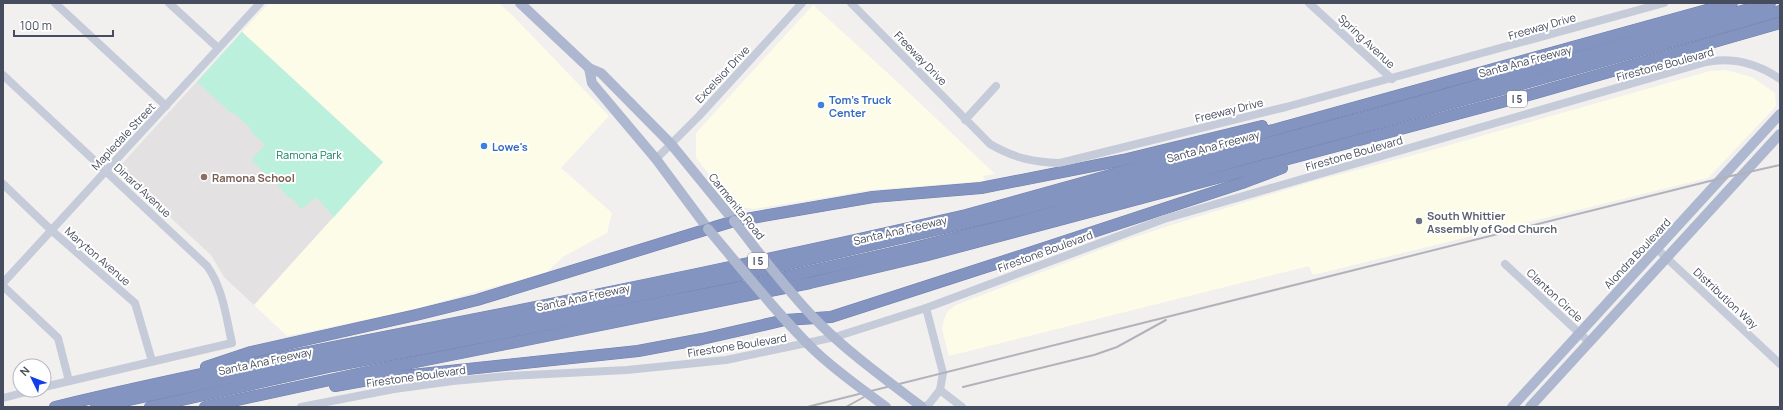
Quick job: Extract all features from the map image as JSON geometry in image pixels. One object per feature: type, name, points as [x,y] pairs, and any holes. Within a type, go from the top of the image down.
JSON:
[{"type":"highway","name":"Santa Ana Freeway","points":[[56,407],[155,384],[335,346],[545,305],[854,241],[966,215],[1732,3]]},
{"type":"highway","points":[[96,407],[300,362],[739,275],[1009,213],[1361,118],[1770,3]]},
{"type":"highway","points":[[150,407],[333,366],[742,287],[909,249],[1015,223],[1780,11]]},
{"type":"highway","name":"I 5","points":[[204,407],[376,370],[810,283],[1032,228],[1536,94],[1780,23]]},
{"type":"highway","points":[[155,384],[251,352],[416,316],[477,300],[734,221],[872,197],[981,188],[1123,160],[1242,130],[1355,107]]},
{"type":"highway","points":[[235,400],[303,392],[374,379],[638,351],[702,339],[785,320],[831,317],[1245,182],[1338,146]]},
{"type":"main road","name":"Carmenita Road","points":[[520,3],[589,68],[601,73],[671,144],[781,280],[814,318],[872,370],[923,407]]},
{"type":"main road","name":"Carmenita Road","points":[[589,68],[592,83],[656,159],[708,229],[785,320],[832,366],[886,407]]},
{"type":"main road","name":"Alondra Boulevard","points":[[1512,407],[1780,114]]},
{"type":"main road","points":[[1530,407],[1667,258],[1775,144],[1780,134]]},
{"type":"street","points":[[55,3],[166,106]]},
{"type":"street","points":[[169,3],[218,48]]},
{"type":"street","name":"Mapledale Street","points":[[3,283],[260,3]]},
{"type":"street","name":"Excelsior Drive","points":[[656,159],[802,3]]},
{"type":"street","name":"Freeway Drive","points":[[851,3],[985,140],[1006,153],[1037,162],[1060,163],[1286,108],[1664,3]]},
{"type":"street","name":"Spring Avenue","points":[[1310,3],[1392,79]]},
{"type":"street","name":"Firestone Boulevard","points":[[301,407],[394,389],[453,381],[508,376],[627,370],[726,360],[835,337],[926,308],[1164,220],[1706,62],[1717,60],[1739,61],[1764,70],[1780,79]]},
{"type":"street","name":"Dinard Avenue","points":[[3,75],[207,266],[213,274],[222,296],[232,343],[152,361]]},
{"type":"street","points":[[965,120],[996,86]]},
{"type":"street","name":"Maryton Avenue","points":[[3,184],[51,230],[135,302],[152,361]]},
{"type":"street","name":"Distribution Way","points":[[1657,249],[1780,364]]},
{"type":"street","name":"Clanton Circle","points":[[1505,264],[1589,342]]},
{"type":"street","points":[[3,286],[58,338],[69,381]]},
{"type":"street","points":[[923,407],[929,404],[940,390],[943,373],[926,308]]},
{"type":"street","points":[[52,385],[152,361]]},
{"type":"street","points":[[940,390],[962,407]]},
{"type":"shaded area","points":[[269,3],[499,3],[609,116],[561,168],[612,213],[607,233],[564,256],[547,272],[411,310],[287,336],[254,305],[383,162],[242,32]]},
{"type":"shaded area","name":"Tom's Truck Center","points":[[813,5],[995,174],[983,176],[985,181],[870,190],[754,209],[741,207],[730,200],[696,158],[696,133]]},
{"type":"shaded area","points":[[242,32],[383,162],[254,305],[224,277],[211,255],[121,172],[120,166]]},
{"type":"shaded area","points":[[1726,70],[1752,77],[1775,93],[1776,106],[1708,178],[1313,275],[1309,266],[949,356],[942,329],[944,319],[948,311],[956,305],[1126,240],[1315,181],[1425,152],[1710,71]]},
{"type":"green space","name":"Ramona Park","points":[[242,32],[383,162],[334,217],[316,197],[301,209],[292,198],[290,199],[251,160],[265,145],[234,113],[232,114],[197,82]]},
{"type":"railway","points":[[807,407],[1722,178],[1780,165]]},
{"type":"railway","points":[[963,387],[1094,355],[1117,347],[1166,320]]},
{"type":"railway","points":[[846,407],[864,397]]},
{"type":"place","name":"Tom's Truck Center","points":[[821,105]]},
{"type":"place","name":"Lowe's","points":[[484,146]]},
{"type":"place","name":"Ramona School","points":[[204,177]]},
{"type":"place","name":"South Whittier Assembly of God Church","points":[[1419,221]]}]
